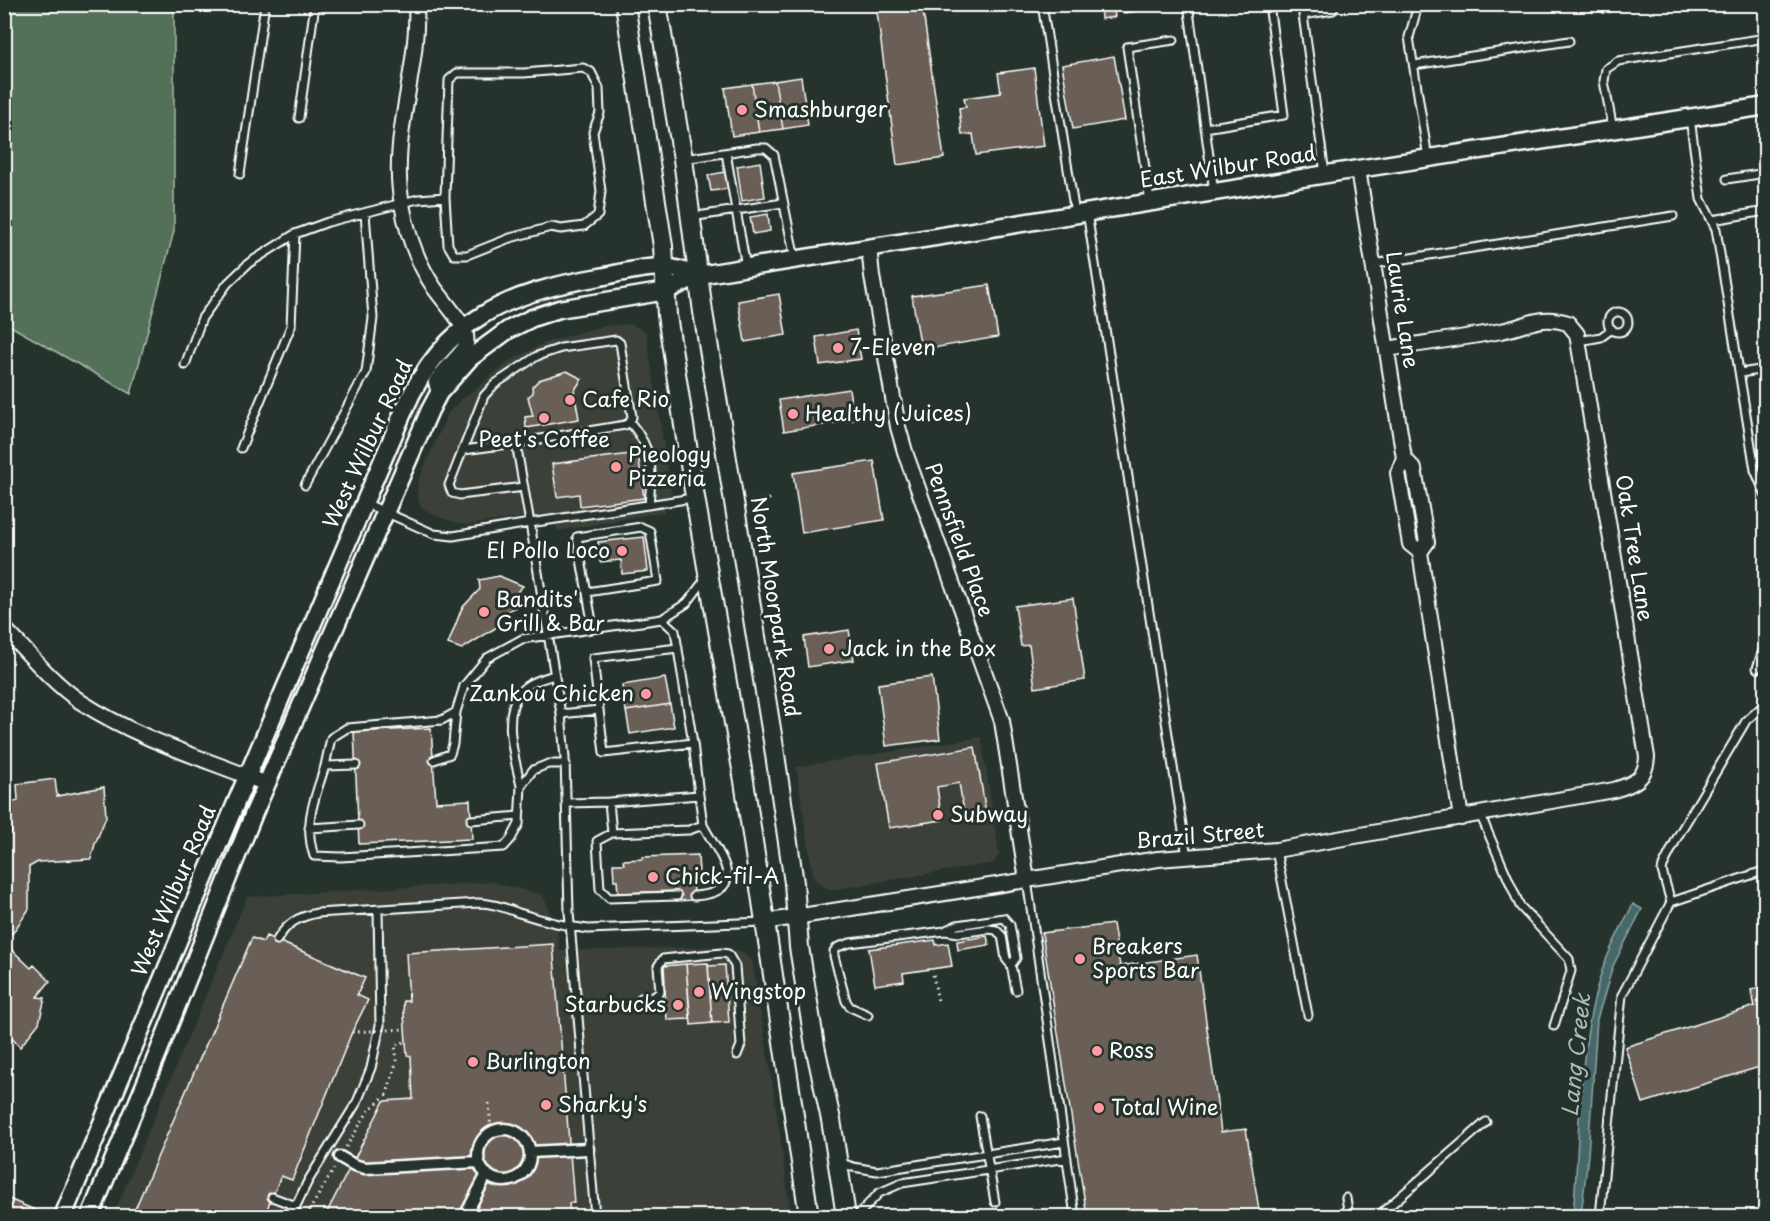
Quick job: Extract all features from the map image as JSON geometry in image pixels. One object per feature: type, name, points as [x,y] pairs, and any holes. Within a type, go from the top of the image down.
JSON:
[{"type":"main road","points":[[625,4],[665,267],[667,315],[695,497],[744,782],[809,1216]]},
{"type":"main road","name":"North Moorpark Road","points":[[657,4],[772,730],[815,1046],[831,1120],[846,1216]]},
{"type":"street","points":[[416,4],[411,81],[400,148],[401,203],[408,233],[421,264],[434,288],[464,328],[466,346],[443,370],[436,382],[439,393]]},
{"type":"street","name":"East Wilbur Road","points":[[699,275],[1325,174],[1766,106]]},
{"type":"street","name":"Laurie Lane","points":[[1358,169],[1404,458],[1414,469],[1426,542],[1420,552],[1461,818]]},
{"type":"street","name":"Pennsfield Place","points":[[869,247],[898,427],[1002,721],[1027,880]]},
{"type":"street","name":"West Wilbur Road","points":[[63,1216],[412,391],[429,364],[464,328],[504,302],[545,287],[665,267],[699,275]]},
{"type":"street","name":"West Wilbur Road","points":[[90,1216],[267,784],[439,393],[456,371],[484,346],[532,318],[559,309],[666,291],[699,275]]},
{"type":"street","name":"Oak Tree Lane","points":[[1387,349],[1503,330],[1534,320],[1548,319],[1569,323],[1574,328],[1579,341],[1647,757],[1646,769],[1638,780]]},
{"type":"street","points":[[4,628],[56,682],[81,701],[120,725],[267,784]]},
{"type":"street","name":"Brazil Street","points":[[764,921],[1158,859],[1276,850],[1614,790],[1638,780]]},
{"type":"street","points":[[500,1130],[516,1132],[528,1144],[530,1152],[526,1169],[512,1180],[494,1179],[486,1174],[479,1162],[480,1145],[491,1133],[500,1130]]},
{"type":"street","points":[[530,1152],[588,1149]]},
{"type":"street","points":[[340,1157],[365,1168],[479,1162]]},
{"type":"street","points":[[465,1216],[486,1174]]},
{"type":"lane","points":[[240,174],[265,4]]},
{"type":"lane","points":[[299,118],[315,4]]},
{"type":"lane","points":[[1042,4],[1081,213],[1187,857]]},
{"type":"lane","points":[[1188,4],[1214,192]]},
{"type":"lane","points":[[1205,128],[1284,115],[1269,4]]},
{"type":"lane","points":[[1325,174],[1303,15],[1333,10],[1332,4]]},
{"type":"lane","points":[[1416,4],[1417,9],[1409,37],[1428,158]]},
{"type":"lane","points":[[1613,130],[1604,81],[1606,69],[1618,61],[1766,38]]},
{"type":"lane","points":[[1150,202],[1126,47],[1174,40]]},
{"type":"lane","points":[[1414,66],[1569,41]]},
{"type":"lane","points":[[583,68],[591,72],[599,88],[600,113],[593,132],[601,191],[598,215],[590,223],[561,229],[551,227],[510,238],[467,255],[454,255],[448,245],[445,197],[449,80],[458,73],[524,73],[583,68]]},
{"type":"lane","points":[[1690,118],[1701,199],[1716,229],[1755,470],[1766,496]]},
{"type":"lane","points":[[683,159],[766,148],[774,155],[795,259]]},
{"type":"lane","points":[[726,153],[746,267]]},
{"type":"lane","points":[[1727,179],[1766,173]]},
{"type":"lane","points":[[185,365],[202,318],[228,283],[249,263],[295,234],[328,222],[401,203],[445,197]]},
{"type":"lane","points":[[691,217],[783,202]]},
{"type":"lane","points":[[1712,220],[1766,211]]},
{"type":"lane","points":[[304,485],[366,372],[373,318],[364,213]]},
{"type":"lane","points":[[1373,264],[1672,216]]},
{"type":"lane","points":[[241,448],[291,326],[295,234]]},
{"type":"lane","points":[[1579,341],[1601,337],[1612,329]]},
{"type":"lane","points":[[464,450],[625,425],[630,422],[632,417],[620,343],[616,340],[610,339],[561,348],[537,356],[495,384],[484,396],[449,485],[453,493],[460,495],[524,487]]},
{"type":"lane","points":[[1740,373],[1766,369]]},
{"type":"lane","points":[[630,422],[643,438],[650,458],[652,472],[649,506]]},
{"type":"lane","points":[[516,443],[561,714],[568,803],[570,927],[595,1216]]},
{"type":"lane","points":[[364,503],[434,534],[453,536],[695,497]]},
{"type":"lane","points":[[587,592],[658,581],[651,531],[641,527],[577,537],[593,627]]},
{"type":"lane","points":[[434,760],[450,754],[456,712],[464,686],[487,658],[522,639],[593,627],[662,619],[687,603],[709,574]]},
{"type":"lane","points":[[662,619],[675,631],[693,743],[703,825],[726,865],[728,877],[720,889],[708,895],[694,896]]},
{"type":"lane","points":[[1757,668],[1766,641]]},
{"type":"lane","points":[[678,648],[593,658],[604,753],[693,743]]},
{"type":"lane","points":[[456,712],[442,720],[347,728],[331,738],[309,817],[309,841],[314,856],[341,857],[504,847],[519,824],[521,786],[510,737],[513,706],[520,692],[533,682],[554,675]]},
{"type":"lane","points":[[1671,902],[1662,872],[1663,866],[1678,836],[1746,721],[1766,703]]},
{"type":"lane","points":[[561,714],[599,710]]},
{"type":"lane","points":[[521,786],[533,770],[548,764],[566,764]]},
{"type":"lane","points":[[324,766],[356,765]]},
{"type":"lane","points":[[568,803],[699,795]]},
{"type":"lane","points":[[609,802],[612,833]]},
{"type":"lane","points":[[1480,814],[1520,906],[1569,960],[1571,971],[1554,1026]]},
{"type":"lane","points":[[471,820],[519,816]]},
{"type":"lane","points":[[309,828],[358,825]]},
{"type":"lane","points":[[677,896],[609,898],[600,889],[597,842],[612,833],[689,830],[703,825]]},
{"type":"lane","points":[[1276,850],[1308,1015]]},
{"type":"lane","points":[[1600,1216],[1622,995],[1671,902],[1766,870]]},
{"type":"lane","points":[[1027,880],[1075,1216]]},
{"type":"lane","points":[[277,940],[284,928],[302,916],[329,912],[489,903],[570,927],[588,929],[741,924],[764,921]]},
{"type":"lane","points":[[291,1216],[308,1181],[357,1102],[371,1068],[380,1025],[378,910]]},
{"type":"lane","points":[[945,931],[957,925],[1004,918],[1010,925],[1016,958],[1011,965]]},
{"type":"lane","points":[[868,1015],[850,1007],[846,1001],[834,956],[834,951],[838,947],[850,943],[945,931],[959,933],[996,930],[1002,936],[1006,959],[1011,965],[1016,990]]},
{"type":"lane","points":[[641,998],[654,997],[660,992],[658,966],[663,959],[728,954],[735,966],[741,1045],[737,1055]]},
{"type":"lane","points":[[980,1116],[995,1202]]},
{"type":"lane","points":[[1378,1216],[1486,1122]]},
{"type":"lane","points":[[837,1161],[853,1167],[877,1171],[1065,1142]]},
{"type":"lane","points":[[857,1216],[879,1193],[891,1186],[1066,1158]]},
{"type":"lane","points":[[272,1197],[296,1206]]},
{"type":"lane","points":[[1346,1198],[1349,1216]]},
{"type":"path","points":[[751,502],[774,498]]},
{"type":"path","points":[[933,975],[938,1001]]},
{"type":"path","points":[[352,1032],[406,1029]]},
{"type":"path","points":[[306,1216],[369,1110],[384,1098],[397,1060],[395,1045],[406,1041]]},
{"type":"path","points":[[489,1103],[491,1133]]},
{"type":"shaded area","points":[[631,324],[646,332],[671,491],[664,512],[557,531],[555,513],[466,525],[422,509],[418,499],[419,479],[448,413],[460,401],[510,361],[544,343],[602,326]]},
{"type":"shaded area","points":[[981,737],[999,854],[994,863],[830,890],[816,881],[813,875],[796,767]]},
{"type":"shaded area","points":[[492,882],[543,895],[557,931],[560,951],[709,947],[742,952],[752,961],[791,1216],[113,1216],[247,897]]},
{"type":"green space","points":[[4,5],[174,5],[174,231],[131,394],[5,323]]},
{"type":"water","points":[[1633,904],[1642,909],[1613,966],[1597,1019],[1588,1155],[1581,1216],[1573,1216],[1580,1100],[1591,1012],[1605,963]]},
{"type":"building","points":[[876,4],[922,4],[944,158],[897,165]]},
{"type":"building","points":[[1095,4],[1150,4],[1142,6],[1142,10],[1124,13],[1125,10],[1114,11],[1115,17],[1101,19],[1100,6],[1096,7]]},
{"type":"building","points":[[1602,4],[1655,4],[1603,13]]},
{"type":"building","points":[[1114,56],[1125,120],[1073,129],[1062,65]]},
{"type":"building","points":[[1034,68],[1044,146],[976,155],[973,134],[962,135],[959,108],[966,107],[964,98],[1001,93],[998,73]]},
{"type":"building","points":[[801,77],[808,125],[783,129],[775,81]]},
{"type":"building","points":[[775,81],[783,129],[759,132],[752,84]]},
{"type":"building","name":"Smashburger","points":[[752,84],[759,132],[732,136],[725,88]]},
{"type":"building","points":[[760,162],[765,197],[742,201],[737,166]]},
{"type":"building","points":[[725,172],[728,189],[711,191],[708,175]]},
{"type":"building","points":[[768,214],[770,231],[753,234],[750,217]]},
{"type":"building","points":[[989,285],[998,337],[921,350],[912,296]]},
{"type":"building","points":[[779,294],[786,335],[745,342],[738,301]]},
{"type":"building","name":"7-Eleven","points":[[856,330],[861,359],[820,365],[816,337]]},
{"type":"building","points":[[567,371],[582,379],[574,391],[579,419],[526,428],[525,417],[533,416],[528,397],[533,393],[532,387],[539,380]]},
{"type":"building","points":[[849,389],[854,420],[784,431],[779,400]]},
{"type":"building","points":[[638,453],[644,498],[580,506],[579,494],[557,497],[552,464]]},
{"type":"building","points":[[874,461],[884,520],[802,533],[793,473]]},
{"type":"building","name":"El Pollo Loco","points":[[644,537],[648,571],[622,574],[621,560],[600,562],[598,542]]},
{"type":"building","name":"Bandits' Grill & Bar","points":[[499,576],[523,586],[517,592],[517,606],[501,615],[505,622],[462,649],[448,644],[462,608],[480,589],[479,580]]},
{"type":"building","points":[[1073,598],[1085,680],[1035,688],[1029,645],[1021,646],[1015,606]]},
{"type":"building","name":"Jack in the Box","points":[[849,630],[854,660],[808,667],[804,637]]},
{"type":"building","points":[[932,677],[940,739],[886,746],[878,684]]},
{"type":"building","name":"Zankou Chicken","points":[[665,678],[670,704],[626,711],[622,685]]},
{"type":"building","points":[[670,704],[674,727],[630,734],[626,711]]},
{"type":"building","points":[[431,728],[436,802],[470,800],[472,839],[359,844],[354,732]]},
{"type":"building","points":[[975,747],[986,813],[965,817],[959,783],[937,787],[942,820],[889,828],[878,763]]},
{"type":"building","points":[[55,779],[57,796],[104,787],[106,817],[91,859],[38,862],[29,867],[29,909],[12,934],[8,931],[6,939],[11,949],[31,968],[34,965],[50,981],[37,997],[45,998],[39,1023],[20,1047],[4,1030],[4,835],[11,832],[9,803],[18,801],[17,784]]},
{"type":"building","name":"Chick-fil-A","points":[[698,855],[699,874],[693,874],[694,900],[677,901],[677,891],[618,893],[613,864],[624,864],[623,860],[643,859],[643,857]]},
{"type":"building","points":[[1113,924],[1120,966],[1197,955],[1221,1132],[1246,1129],[1260,1216],[1087,1216],[1042,933]]},
{"type":"building","points":[[266,936],[365,978],[357,995],[368,1000],[352,1032],[292,1180],[281,1176],[264,1216],[132,1216],[252,938],[263,942]]},
{"type":"building","points":[[987,936],[989,945],[958,950],[957,941]]},
{"type":"building","points":[[935,940],[936,945],[948,943],[952,966],[903,973],[904,981],[875,985],[869,949]]},
{"type":"building","points":[[553,944],[574,1203],[569,1203],[570,1216],[325,1216],[384,1101],[413,1099],[411,1056],[407,1055],[403,1001],[409,1001],[406,953]]},
{"type":"building","name":"Wingstop","points":[[708,963],[712,1023],[691,1025],[686,964]]},
{"type":"building","name":"Starbucks","points":[[686,964],[690,1019],[667,1020],[665,990],[662,990],[662,983],[665,983],[664,966]]},
{"type":"building","points":[[725,965],[729,1022],[712,1023],[708,966]]},
{"type":"building","points":[[1766,986],[1766,1065],[1643,1103],[1625,1047],[1755,1006],[1751,990]]},
{"type":"building","points":[[4,1197],[42,1213],[41,1216],[4,1216]]},
{"type":"place","name":"Smashburger","points":[[742,110]]},
{"type":"place","name":"7-Eleven","points":[[838,348]]},
{"type":"place","name":"Cafe Rio","points":[[570,400]]},
{"type":"place","name":"Healthy (Juices)","points":[[793,414]]},
{"type":"place","name":"Peet's Coffee","points":[[544,418]]},
{"type":"place","name":"Pieology Pizzeria","points":[[616,467]]},
{"type":"place","name":"El Pollo Loco","points":[[622,551]]},
{"type":"place","name":"Bandits' Grill & Bar","points":[[484,612]]},
{"type":"place","name":"Jack in the Box","points":[[829,649]]},
{"type":"place","name":"Zankou Chicken","points":[[646,694]]},
{"type":"place","name":"Subway","points":[[938,815]]},
{"type":"place","name":"Chick-fil-A","points":[[653,877]]},
{"type":"place","name":"Breakers Sports Bar","points":[[1080,959]]},
{"type":"place","name":"Wingstop","points":[[699,992]]},
{"type":"place","name":"Starbucks","points":[[678,1005]]},
{"type":"place","name":"Ross","points":[[1097,1051]]},
{"type":"place","name":"Burlington","points":[[473,1062]]},
{"type":"place","name":"Sharky's","points":[[546,1105]]},
{"type":"place","name":"Total Wine","points":[[1099,1108]]},
{"type":"water label","name":"Lang Creek","points":[[1576,1055]]}]
